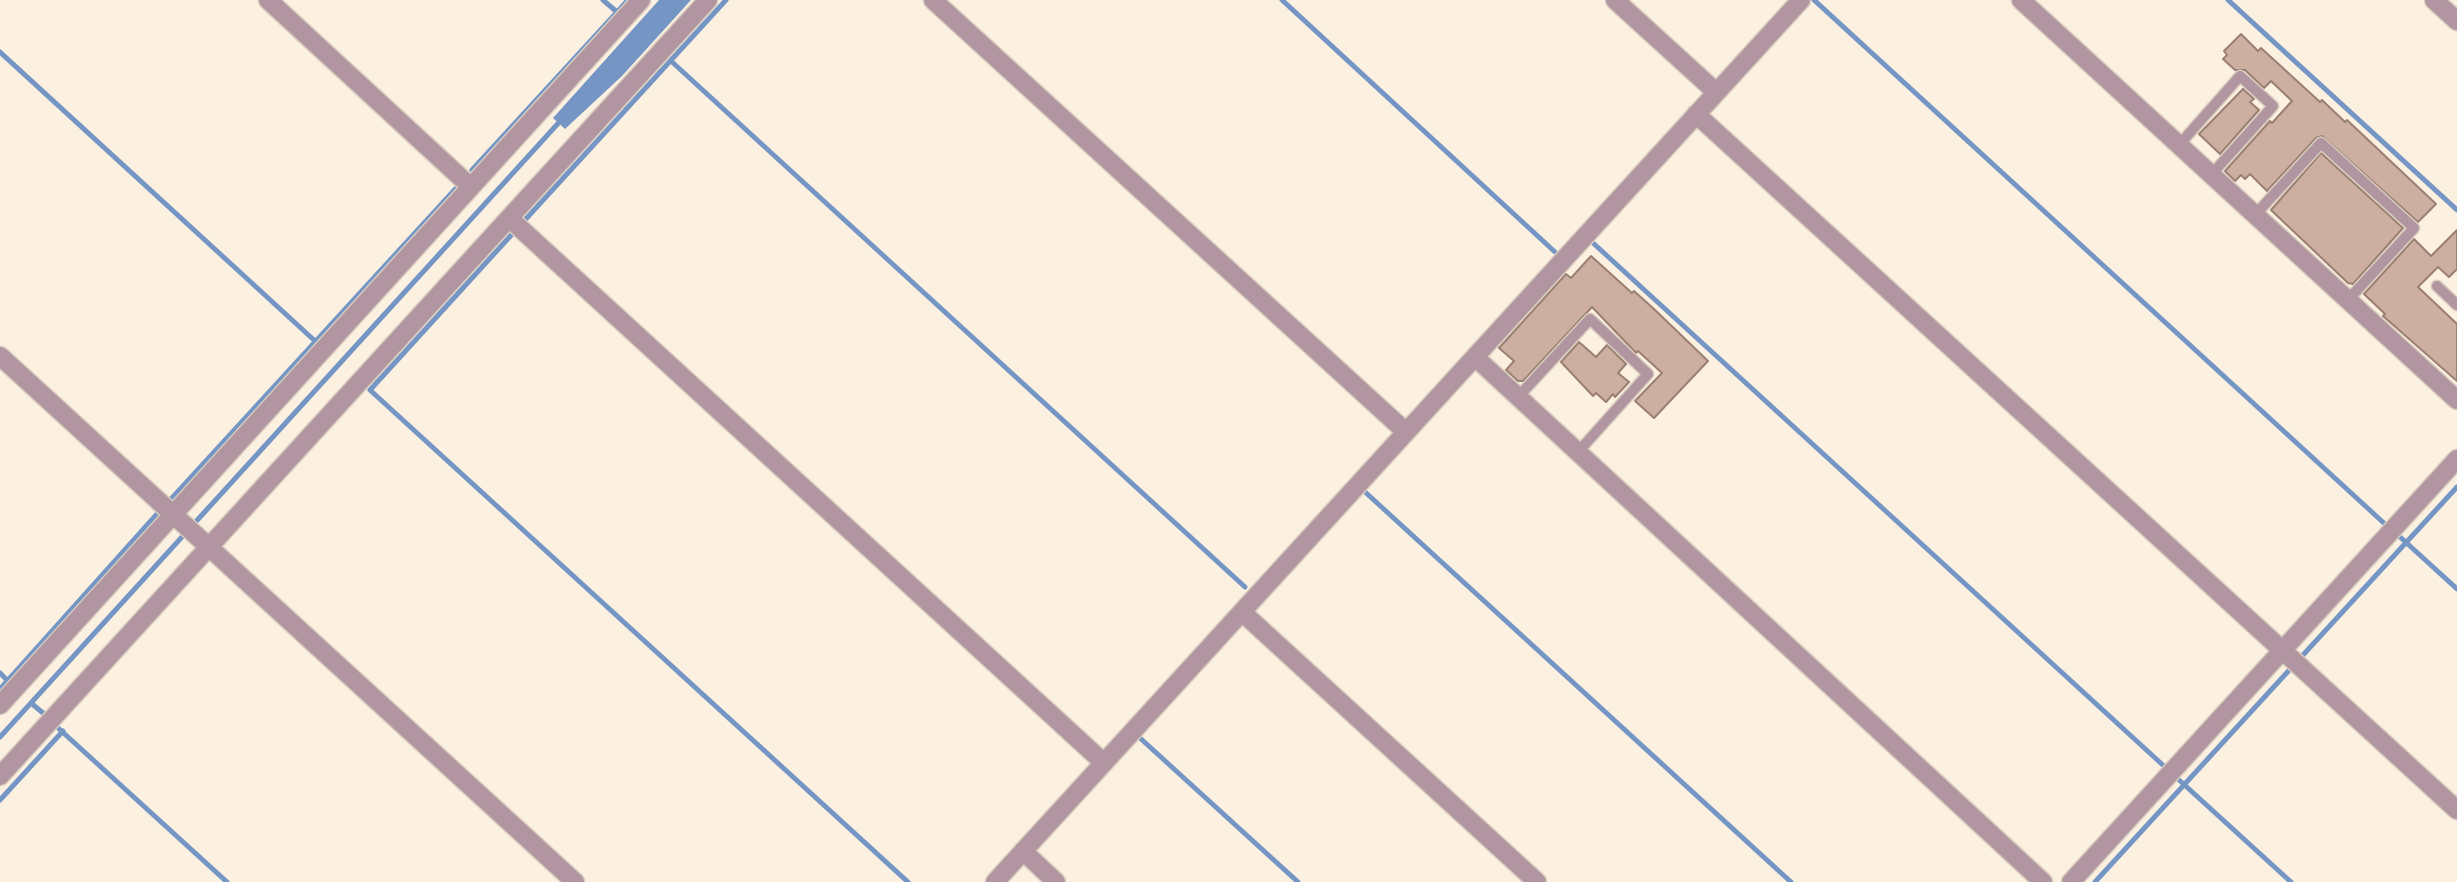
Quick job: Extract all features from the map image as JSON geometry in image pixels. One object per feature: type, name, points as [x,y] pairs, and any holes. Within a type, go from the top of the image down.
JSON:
[{"type":"street","points":[[268,0],[471,187]]},
{"type":"street","points":[[0,705],[174,518],[641,0]]},
{"type":"street","points":[[0,776],[204,545],[708,0]]},
{"type":"street","points":[[933,0],[1406,432]]},
{"type":"street","points":[[1615,0],[1716,92]]},
{"type":"street","points":[[995,882],[1801,0]]},
{"type":"street","points":[[2021,0],[2457,400]]},
{"type":"street","points":[[2434,0],[2457,21]]},
{"type":"street","points":[[1696,114],[2457,810]]},
{"type":"street","points":[[509,218],[1104,763]]},
{"type":"street","points":[[0,356],[575,882]]},
{"type":"street","points":[[1475,357],[2043,882]]},
{"type":"street","points":[[2071,882],[2290,658],[2457,459]]},
{"type":"street","points":[[1242,612],[1537,882]]},
{"type":"street","points":[[1023,851],[1056,882]]},
{"type":"lane","points":[[2179,145],[2240,76],[2273,106],[2211,175]]},
{"type":"lane","points":[[2255,215],[2321,143],[2373,190],[2414,228],[2348,300]]},
{"type":"lane","points":[[2437,286],[2457,305]]},
{"type":"lane","points":[[1518,397],[1590,319],[1648,374],[1577,452]]},
{"type":"water","points":[[659,0],[691,0],[622,76],[565,129],[553,118]]},
{"type":"building","points":[[2241,34],[2258,51],[2261,48],[2320,102],[2322,100],[2345,122],[2347,120],[2436,204],[2418,222],[2322,136],[2316,138],[2267,191],[2250,174],[2245,179],[2241,175],[2235,181],[2225,171],[2292,101],[2271,81],[2264,88],[2245,70],[2235,70],[2223,59],[2227,55],[2224,51]]},
{"type":"building","points":[[2243,89],[2254,99],[2250,102],[2259,110],[2220,154],[2199,134]]},
{"type":"building","points":[[2321,153],[2403,228],[2353,284],[2348,283],[2271,210]]},
{"type":"building","points":[[2457,230],[2457,269],[2449,277],[2438,267],[2418,287],[2457,324],[2457,381],[2383,316],[2385,314],[2364,294],[2414,239],[2431,256]]},
{"type":"building","points":[[1591,256],[1632,293],[1634,291],[1708,361],[1654,418],[1635,401],[1662,373],[1638,351],[1636,353],[1592,307],[1523,381],[1518,381],[1506,370],[1514,361],[1499,348],[1566,274],[1571,278]]},
{"type":"building","points":[[1579,342],[1596,357],[1607,345],[1626,364],[1618,373],[1629,382],[1615,397],[1613,394],[1606,402],[1596,393],[1593,396],[1561,362]]},
{"type":"waterway","points":[[603,0],[617,12]]},
{"type":"waterway","points":[[472,170],[628,0]]},
{"type":"waterway","points":[[524,221],[726,0]]},
{"type":"waterway","points":[[1282,0],[1555,252]]},
{"type":"waterway","points":[[1814,0],[2386,525]]},
{"type":"waterway","points":[[2228,0],[2457,210]]},
{"type":"waterway","points":[[0,52],[315,341]]},
{"type":"waterway","points":[[671,61],[1245,587]]},
{"type":"waterway","points":[[0,737],[563,118]]},
{"type":"waterway","points":[[172,498],[459,185]]},
{"type":"waterway","points":[[514,232],[370,390],[908,882]]},
{"type":"waterway","points":[[1592,242],[2165,767]]},
{"type":"waterway","points":[[2095,882],[2457,487]]},
{"type":"waterway","points":[[1364,491],[1791,882]]},
{"type":"waterway","points":[[0,689],[157,514]]},
{"type":"waterway","points":[[2399,536],[2457,589]]},
{"type":"waterway","points":[[0,673],[8,681]]},
{"type":"waterway","points":[[31,703],[43,713]]},
{"type":"waterway","points":[[57,727],[227,882]]},
{"type":"waterway","points":[[0,800],[63,731]]},
{"type":"waterway","points":[[1140,738],[1298,882]]},
{"type":"waterway","points":[[2178,779],[2291,882]]}]
